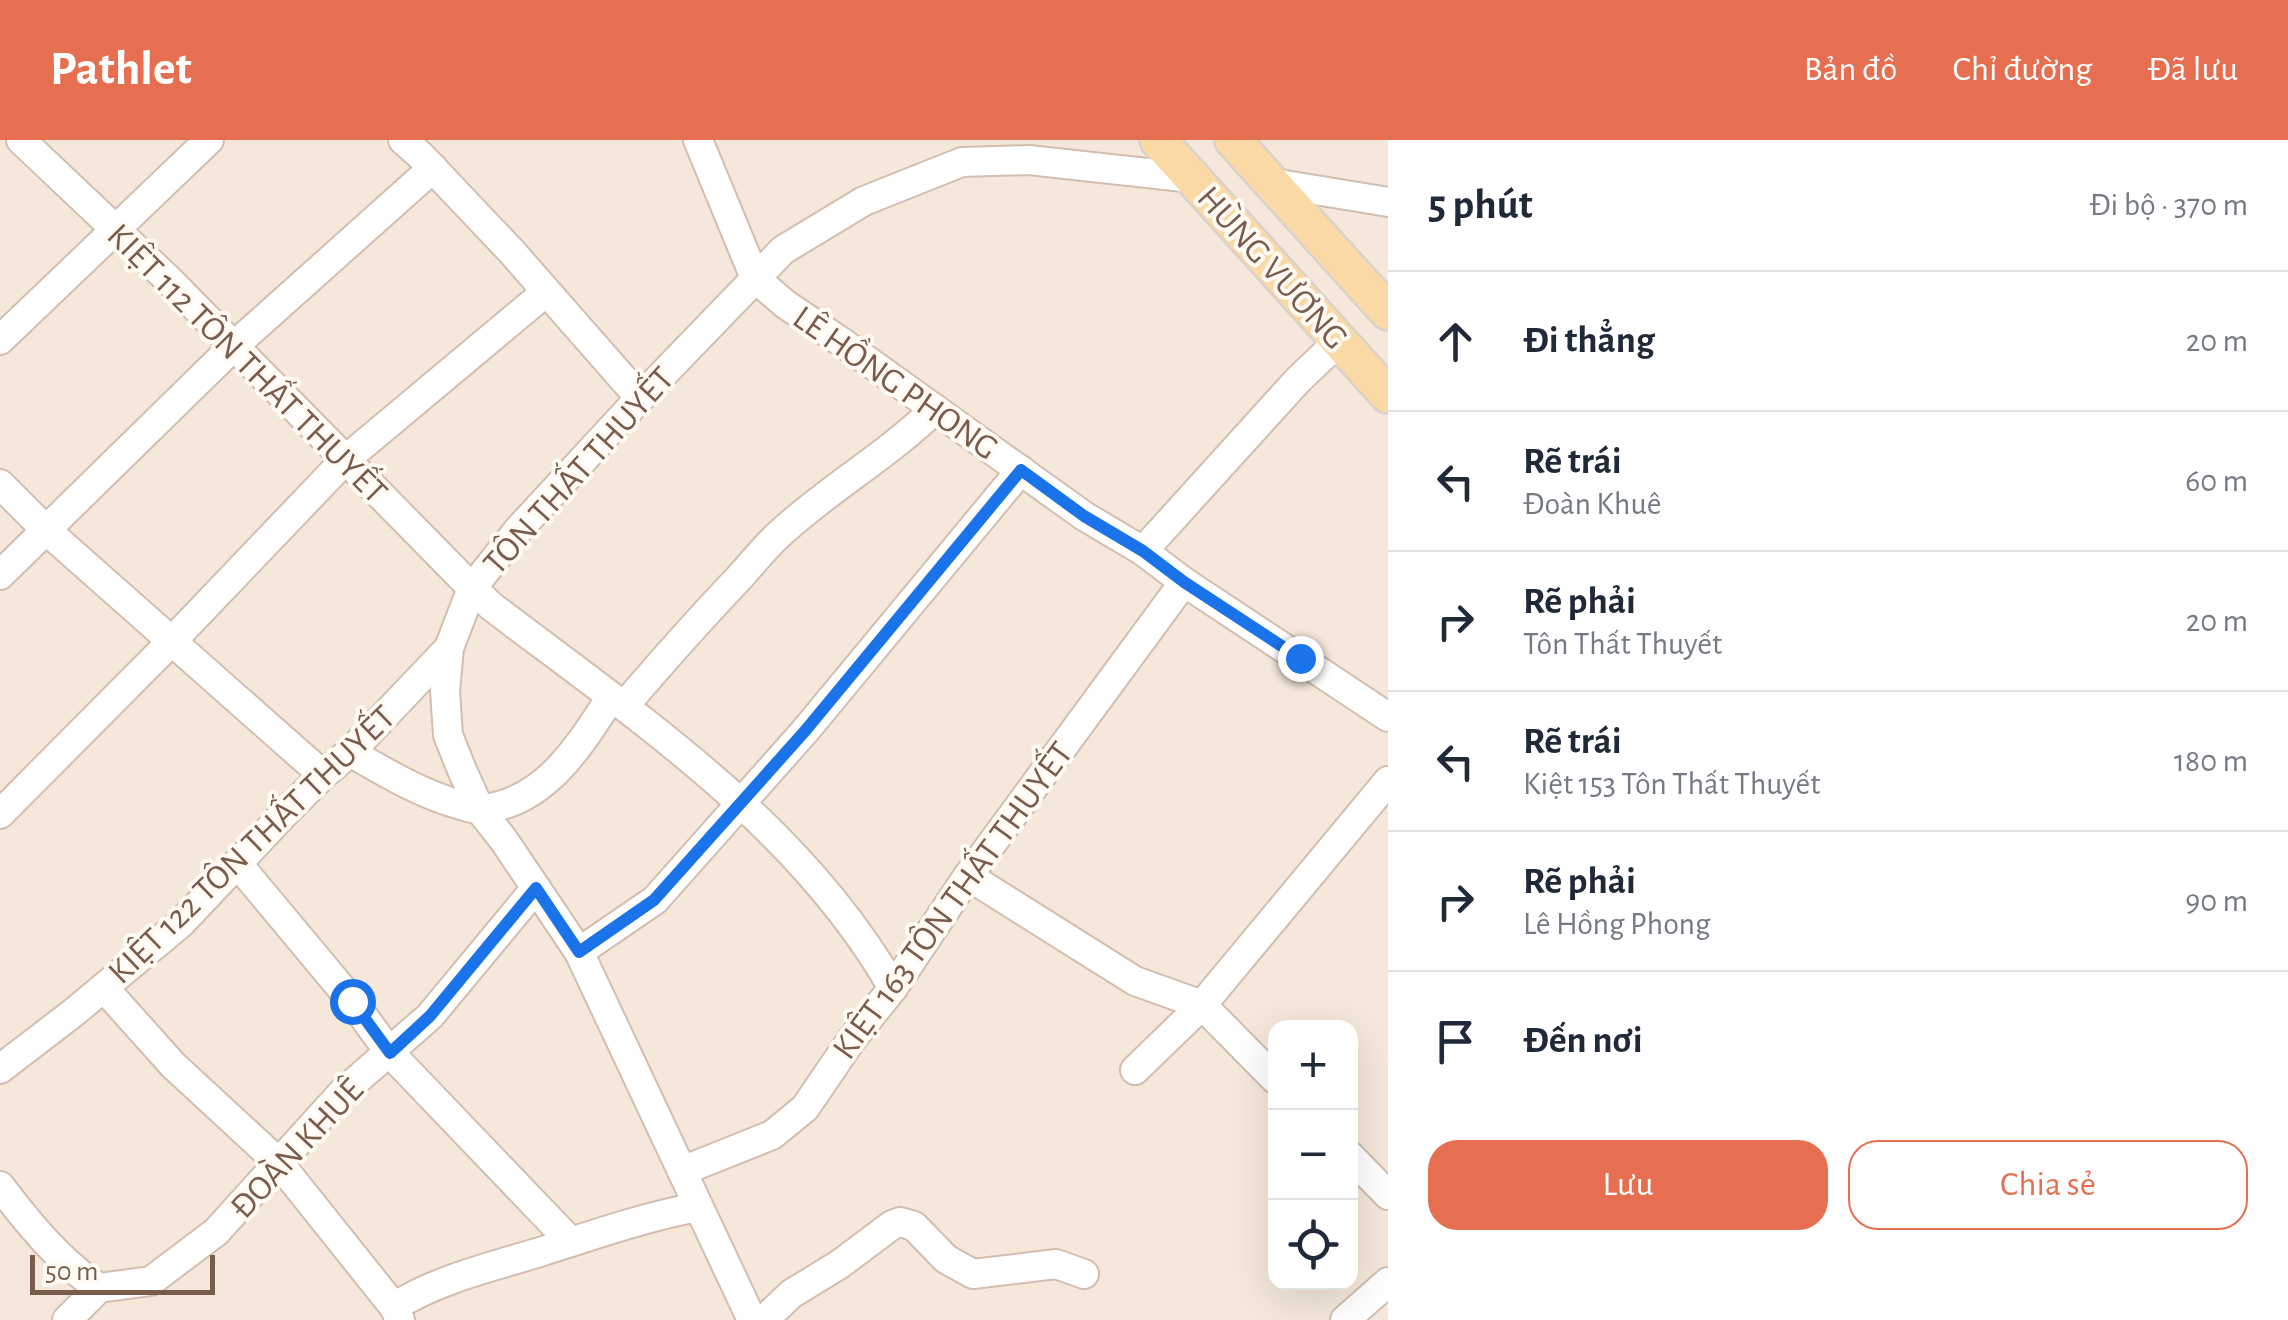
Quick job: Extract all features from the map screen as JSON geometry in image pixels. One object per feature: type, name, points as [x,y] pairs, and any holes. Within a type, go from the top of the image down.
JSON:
[{"type":"main road","name":"HÙNG VƯƠNG","points":[[1158,140],[1388,395]]},
{"type":"main road","name":"HÙNG VƯƠNG","points":[[1233,140],[1388,312]]},
{"type":"main road","points":[[1192,178],[1273,183]]},
{"type":"street","name":"KIỆT 112 TÔN THẤT THUYẾT","points":[[21,140],[234,346],[472,588],[618,702],[740,803],[784,845],[871,950],[893,988]]},
{"type":"street","points":[[0,340],[209,140]]},
{"type":"street","points":[[403,140],[433,168],[640,398]]},
{"type":"street","points":[[698,140],[755,278]]},
{"type":"street","name":"TÔN THẤT THUYẾT","points":[[752,1320],[579,952],[480,810],[448,735],[444,691],[449,648],[472,588],[519,530],[640,398],[783,250],[864,201],[962,162],[1029,160],[1192,178]]},
{"type":"street","points":[[0,574],[234,346],[433,168]]},
{"type":"street","points":[[1273,183],[1388,202]]},
{"type":"street","name":"LÊ HỒNG PHONG","points":[[755,278],[785,304],[1084,516],[1143,551],[1388,717]]},
{"type":"street","points":[[0,814],[345,460],[546,292]]},
{"type":"street","points":[[1143,551],[1339,340]]},
{"type":"street","points":[[350,752],[426,793],[480,810],[538,790],[782,531],[908,436],[935,409]]},
{"type":"street","points":[[579,952],[654,900],[805,731],[1021,470]]},
{"type":"street","points":[[0,484],[46,530],[323,774]]},
{"type":"street","name":"KIỆT 163 TÔN THẤT THUYẾT","points":[[682,1171],[772,1135],[805,1108],[893,988],[968,876],[1184,582]]},
{"type":"street","name":"KIỆT 122 TÔN THẤT THUYẾT","points":[[0,1069],[181,923],[449,648]]},
{"type":"street","points":[[1134,1070],[1202,1005],[1388,781]]},
{"type":"street","points":[[237,863],[352,1001],[390,1053],[571,1242]]},
{"type":"street","points":[[968,876],[1135,980],[1202,1005],[1268,1072]]},
{"type":"street","name":"ĐOÀN KHUÊ","points":[[99,1288],[151,1280],[216,1232],[343,1092],[430,1016],[536,888]]},
{"type":"street","points":[[104,988],[172,1065],[279,1163],[397,1313],[408,1298],[463,1276],[618,1226],[698,1207]]},
{"type":"street","points":[[1358,1164],[1388,1194]]},
{"type":"street","points":[[0,1186],[75,1272],[99,1288],[67,1320]]},
{"type":"street","points":[[764,1320],[791,1294],[900,1222],[914,1226],[946,1259],[972,1274],[1056,1264],[1084,1274]]},
{"type":"street","points":[[1345,1320],[1388,1282]]},
{"type":"shaded area","points":[[0,140],[1388,140],[1388,1320],[0,1320]]},
{"type":"route","points":[[352,1001],[390,1053],[430,1016],[536,888],[579,952],[654,900],[805,731],[1021,470],[1300,658]]}]
